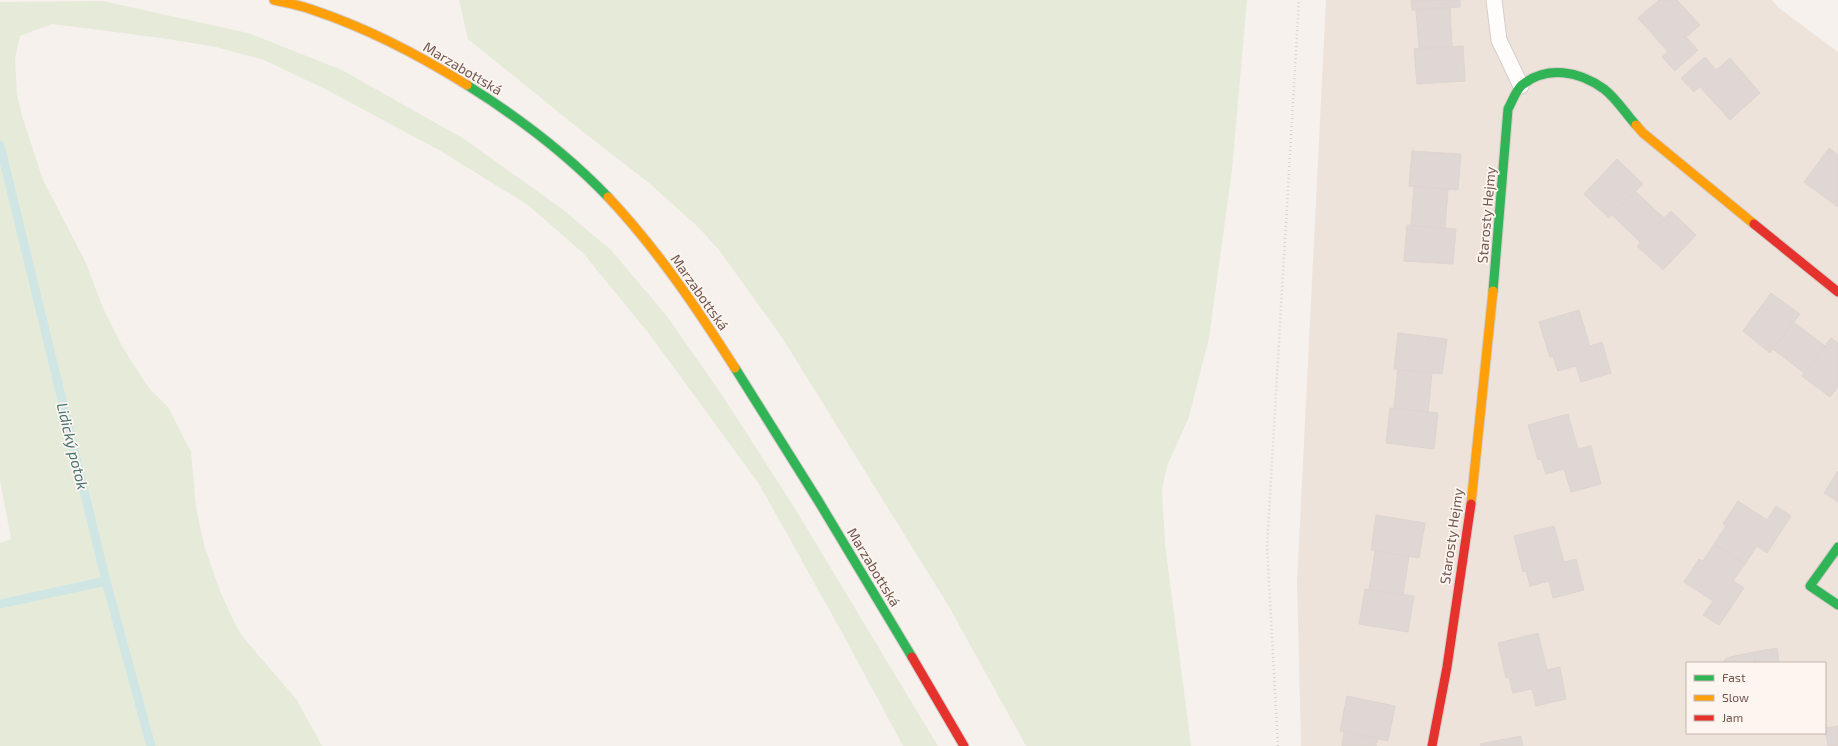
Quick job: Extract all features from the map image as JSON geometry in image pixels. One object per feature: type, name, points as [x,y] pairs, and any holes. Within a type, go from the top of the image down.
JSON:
[{"type":"street","name":"Marzabottská","points":[[274,0],[317,11],[386,41],[453,76],[524,123],[578,168],[630,222],[678,281],[806,480],[964,746]]},
{"type":"street","points":[[1521,86],[1543,74],[1568,72],[1590,80],[1605,90],[1643,133],[1838,292]]},
{"type":"street","name":"Starosty Hejmy","points":[[1432,746],[1442,695],[1473,486],[1493,298],[1508,109],[1521,86]]},
{"type":"street","points":[[1838,547],[1810,586],[1838,605]]},
{"type":"lane","points":[[1494,0],[1499,40],[1521,86]]},
{"type":"path","points":[[1278,746],[1267,547],[1298,0]]},
{"type":"shaded area","points":[[1326,0],[1772,0],[1779,8],[1838,52],[1838,746],[1301,746],[1297,582]]},
{"type":"green space","points":[[459,0],[1247,0],[1232,170],[1209,338],[1189,417],[1167,466],[1162,489],[1165,544],[1191,746],[1026,746],[948,605],[783,339],[719,250],[698,227],[649,183],[468,39]]},
{"type":"green space","points":[[103,1],[248,33],[342,70],[464,139],[561,208],[611,250],[666,315],[722,395],[794,507],[938,746],[903,746],[759,484],[650,335],[583,253],[528,205],[439,150],[325,89],[264,60],[216,47],[161,38],[52,24],[20,36],[15,58],[17,94],[23,119],[43,180],[85,261],[103,308],[123,348],[148,387],[168,407],[191,452],[196,508],[204,545],[220,591],[233,619],[242,636],[297,700],[322,746],[0,746],[0,543],[11,539],[0,480],[0,2]]},
{"type":"building","points":[[1411,0],[1460,0],[1460,7],[1412,10]]},
{"type":"building","points":[[1659,0],[1677,0],[1700,25],[1686,37],[1698,50],[1675,71],[1662,57],[1668,52],[1638,18]]},
{"type":"building","points":[[1450,7],[1452,47],[1419,48],[1416,10]]},
{"type":"building","points":[[1463,46],[1465,81],[1417,84],[1414,49]]},
{"type":"building","points":[[1705,57],[1716,70],[1730,58],[1760,93],[1730,120],[1700,87],[1694,92],[1681,78]]},
{"type":"building","points":[[1829,148],[1838,155],[1838,207],[1804,182]]},
{"type":"building","points":[[1412,151],[1461,154],[1458,190],[1409,186]]},
{"type":"building","points":[[1617,159],[1643,184],[1609,218],[1584,194]]},
{"type":"building","points":[[1414,186],[1448,189],[1445,228],[1411,225]]},
{"type":"building","points":[[1635,191],[1664,218],[1640,242],[1612,215]]},
{"type":"building","points":[[1671,211],[1696,235],[1663,270],[1637,246]]},
{"type":"building","points":[[1407,225],[1456,229],[1453,264],[1404,261]]},
{"type":"building","points":[[1771,293],[1800,314],[1770,353],[1743,331]]},
{"type":"building","points":[[1579,310],[1590,346],[1602,342],[1611,373],[1581,382],[1576,366],[1558,371],[1553,357],[1550,357],[1539,322]]},
{"type":"building","points":[[1793,322],[1825,346],[1804,373],[1773,349]]},
{"type":"building","points":[[1398,333],[1447,339],[1442,374],[1394,369]]},
{"type":"building","points":[[1831,338],[1838,343],[1838,387],[1830,397],[1802,376]]},
{"type":"building","points":[[1398,369],[1432,373],[1428,412],[1394,408]]},
{"type":"building","points":[[1390,408],[1438,413],[1434,449],[1386,443]]},
{"type":"building","points":[[1568,414],[1578,449],[1591,446],[1601,484],[1571,492],[1564,469],[1546,474],[1541,459],[1538,460],[1528,425]]},
{"type":"building","points":[[1838,471],[1838,502],[1824,493]]},
{"type":"building","points":[[1738,501],[1767,520],[1776,506],[1791,516],[1767,553],[1757,546],[1745,564],[1714,544],[1726,526],[1723,524]]},
{"type":"building","points":[[1376,515],[1425,523],[1419,558],[1371,550]]},
{"type":"building","points":[[1554,526],[1564,562],[1576,559],[1584,590],[1553,598],[1549,581],[1530,586],[1526,571],[1523,572],[1514,536]]},
{"type":"building","points":[[1714,544],[1745,564],[1733,581],[1744,588],[1719,625],[1703,615],[1713,601],[1684,582],[1699,559],[1703,561]]},
{"type":"building","points":[[1375,551],[1409,556],[1403,595],[1369,590]]},
{"type":"building","points":[[1365,589],[1414,596],[1408,632],[1359,624]]},
{"type":"building","points":[[1538,633],[1547,670],[1560,667],[1566,699],[1536,706],[1532,689],[1513,693],[1509,677],[1506,678],[1498,643]]},
{"type":"building","points":[[1777,648],[1779,662],[1755,662],[1754,652]]},
{"type":"building","points":[[1754,652],[1755,662],[1725,662],[1724,660],[1730,657]]},
{"type":"building","points":[[1347,696],[1395,706],[1388,741],[1340,731]]},
{"type":"building","points":[[1838,726],[1838,746],[1828,746],[1826,728]]},
{"type":"building","points":[[1344,732],[1378,738],[1376,746],[1342,746]]},
{"type":"building","points":[[1521,736],[1523,746],[1481,746],[1480,744]]},
{"type":"waterway","name":"Lidický potok","points":[[0,145],[106,581],[151,746]]},
{"type":"waterway","points":[[0,604],[106,581]]},
{"type":"traffic: fast","points":[[1493,291],[1508,109],[1520,87],[1532,79],[1552,73],[1563,73],[1584,78],[1604,89],[1617,101],[1636,125]]},
{"type":"traffic: fast","points":[[467,85],[505,110],[559,151],[608,197]]},
{"type":"traffic: fast","points":[[735,368],[819,502],[912,657]]},
{"type":"traffic: fast","points":[[1838,547],[1810,586],[1838,605]]},
{"type":"traffic: slow","points":[[274,0],[308,8],[353,25],[392,43],[467,85]]},
{"type":"traffic: slow","points":[[1636,125],[1643,133],[1754,224]]},
{"type":"traffic: slow","points":[[608,197],[643,237],[675,279],[735,368]]},
{"type":"traffic: slow","points":[[1471,504],[1493,291]]},
{"type":"traffic: jam","points":[[1754,224],[1838,292]]},
{"type":"traffic: jam","points":[[1432,746],[1447,667],[1471,504]]},
{"type":"traffic: jam","points":[[912,657],[964,746]]}]
